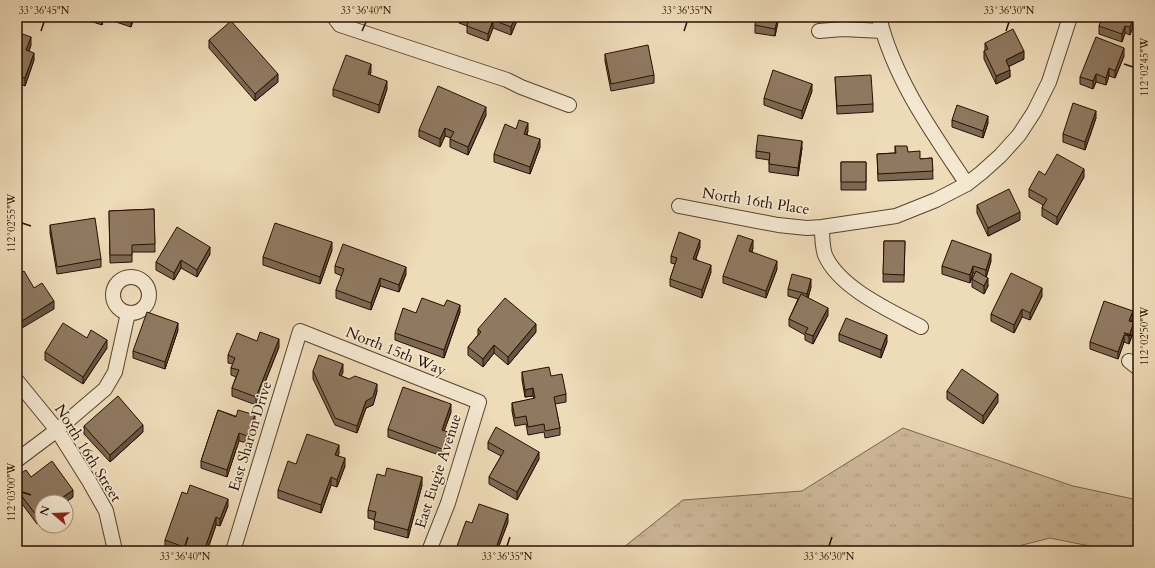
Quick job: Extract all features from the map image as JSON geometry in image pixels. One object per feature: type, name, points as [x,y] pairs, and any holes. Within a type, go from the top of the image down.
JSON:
[{"type":"street","points":[[334,17],[340,25],[507,80],[521,87],[569,105]]},
{"type":"street","points":[[879,17],[900,76],[912,98],[967,184]]},
{"type":"street","points":[[822,227],[896,216],[936,200],[967,184],[982,173],[1000,156],[1019,134],[1034,112],[1049,82],[1070,17]]},
{"type":"street","points":[[819,31],[843,29],[883,31]]},
{"type":"street","name":"North 16th Place","points":[[679,206],[778,225],[807,228],[822,227],[822,238],[825,254],[832,267],[860,294],[921,327]]},
{"type":"street","points":[[17,460],[57,430],[105,390],[115,372],[128,313]]},
{"type":"street","name":"North 15th Way","points":[[300,331],[479,402]]},
{"type":"street","name":"East Sharon Drive","points":[[233,551],[300,331]]},
{"type":"street","name":"North 16th Street","points":[[17,380],[57,430],[106,511],[114,551]]},
{"type":"street","name":"East Eugie Avenue","points":[[429,551],[448,503],[479,402]]},
{"type":"green space","points":[[903,428],[1073,486],[1138,500],[1138,551],[1114,551],[1050,538],[999,551],[619,551],[683,500],[802,491]]},
{"type":"building","points":[[463,17],[515,17],[511,27],[493,20],[488,34],[467,26],[469,19]]},
{"type":"building","points":[[756,17],[778,17],[775,29],[755,25]]},
{"type":"building","points":[[1102,17],[1134,17],[1130,27],[1125,26],[1122,34],[1099,26]]},
{"type":"building","points":[[231,21],[278,74],[255,94],[209,40]]},
{"type":"building","points":[[1013,29],[1024,51],[1006,60],[1010,70],[996,76],[984,51],[988,49],[985,43]]},
{"type":"building","points":[[17,32],[31,37],[26,50],[34,53],[25,78],[17,76]]},
{"type":"building","points":[[1096,37],[1124,48],[1115,71],[1109,68],[1106,78],[1096,74],[1093,81],[1080,77]]},
{"type":"building","points":[[648,45],[654,75],[611,84],[605,54]]},
{"type":"building","points":[[346,55],[371,64],[368,74],[387,81],[379,105],[333,89]]},
{"type":"building","points":[[773,70],[812,84],[802,111],[764,98]]},
{"type":"building","points":[[871,75],[873,104],[837,106],[835,77]]},
{"type":"building","points":[[438,86],[486,107],[468,147],[450,139],[454,132],[445,128],[440,139],[419,130]]},
{"type":"building","points":[[1073,103],[1096,111],[1085,142],[1063,134]]},
{"type":"building","points":[[957,105],[988,116],[983,131],[952,120]]},
{"type":"building","points":[[519,120],[528,123],[524,134],[540,139],[530,167],[494,154],[505,124],[516,129]]},
{"type":"building","points":[[758,135],[802,141],[798,168],[769,164],[770,153],[756,151]]},
{"type":"building","points":[[895,146],[907,146],[908,152],[920,151],[920,159],[932,158],[933,171],[878,174],[877,154],[896,153]]},
{"type":"building","points":[[1057,154],[1084,169],[1057,217],[1042,208],[1047,199],[1029,189],[1039,171],[1045,175]]},
{"type":"building","points":[[841,162],[866,162],[866,182],[841,182]]},
{"type":"building","points":[[1009,189],[1020,212],[988,228],[977,205]]},
{"type":"building","points":[[154,209],[155,244],[132,245],[132,255],[110,255],[109,211]]},
{"type":"building","points":[[95,218],[101,259],[57,267],[50,225]]},
{"type":"building","points":[[275,223],[332,242],[320,277],[263,257]]},
{"type":"building","points":[[177,227],[210,247],[197,270],[181,260],[174,273],[156,262]]},
{"type":"building","points":[[679,232],[700,240],[693,259],[711,265],[702,290],[670,279],[677,258],[671,256]]},
{"type":"building","points":[[738,235],[753,240],[749,251],[777,261],[766,291],[723,276]]},
{"type":"building","points":[[952,240],[991,254],[986,270],[973,266],[970,275],[942,266]]},
{"type":"building","points":[[884,241],[905,241],[904,275],[883,274]]},
{"type":"building","points":[[343,244],[406,267],[399,285],[380,278],[371,303],[336,290],[344,269],[335,266]]},
{"type":"building","points":[[24,271],[34,288],[42,283],[54,301],[17,324],[17,276]]},
{"type":"building","points":[[976,271],[988,278],[984,286],[972,279]]},
{"type":"building","points":[[1011,273],[1042,288],[1030,313],[1022,309],[1014,325],[991,314]]},
{"type":"building","points":[[792,274],[811,279],[807,294],[788,289]]},
{"type":"building","points":[[801,294],[828,308],[813,336],[805,333],[808,328],[789,319]]},
{"type":"building","points":[[422,298],[444,306],[447,300],[460,305],[444,350],[395,333],[403,308],[416,313]]},
{"type":"building","points":[[505,298],[536,324],[508,357],[494,345],[483,359],[468,347],[481,332],[478,329]]},
{"type":"building","points":[[1104,301],[1133,311],[1129,321],[1134,322],[1129,336],[1124,335],[1118,352],[1090,342]]},
{"type":"building","points":[[147,312],[178,323],[165,362],[133,351]]},
{"type":"building","points":[[846,318],[887,335],[881,350],[839,334]]},
{"type":"building","points":[[63,323],[87,338],[91,330],[107,340],[83,377],[45,352]]},
{"type":"building","points":[[260,332],[279,339],[256,397],[232,388],[239,370],[231,368],[235,358],[228,355],[237,333],[257,341]]},
{"type":"building","points":[[319,355],[343,364],[339,375],[349,379],[355,376],[377,384],[373,397],[366,401],[357,426],[335,418],[313,371]]},
{"type":"building","points":[[549,367],[551,376],[562,374],[566,394],[554,397],[560,428],[545,431],[544,424],[528,427],[526,416],[515,418],[512,403],[535,398],[533,388],[525,390],[522,372]]},
{"type":"building","points":[[962,369],[998,394],[983,416],[947,391]]},
{"type":"building","points":[[403,387],[451,404],[442,430],[448,432],[442,449],[388,429]]},
{"type":"building","points":[[118,396],[143,425],[110,455],[84,426]]},
{"type":"building","points":[[218,410],[236,417],[238,410],[255,415],[247,436],[239,433],[227,470],[201,461]]},
{"type":"building","points":[[496,427],[539,452],[517,492],[489,477],[504,451],[488,442]]},
{"type":"building","points":[[307,434],[339,445],[335,455],[345,458],[337,480],[331,477],[321,505],[278,490],[288,461],[296,464]]},
{"type":"building","points":[[52,461],[73,490],[67,494],[34,494],[34,512],[17,490],[17,476],[26,470],[31,477]]},
{"type":"building","points":[[387,468],[422,477],[408,530],[374,521],[376,512],[368,510],[377,474],[385,476]]},
{"type":"building","points":[[190,485],[228,499],[220,519],[216,517],[204,551],[195,551],[165,540],[182,492],[187,494]]},
{"type":"building","points":[[479,504],[508,514],[495,551],[489,549],[488,551],[461,551],[456,549],[466,521],[472,523]]}]
